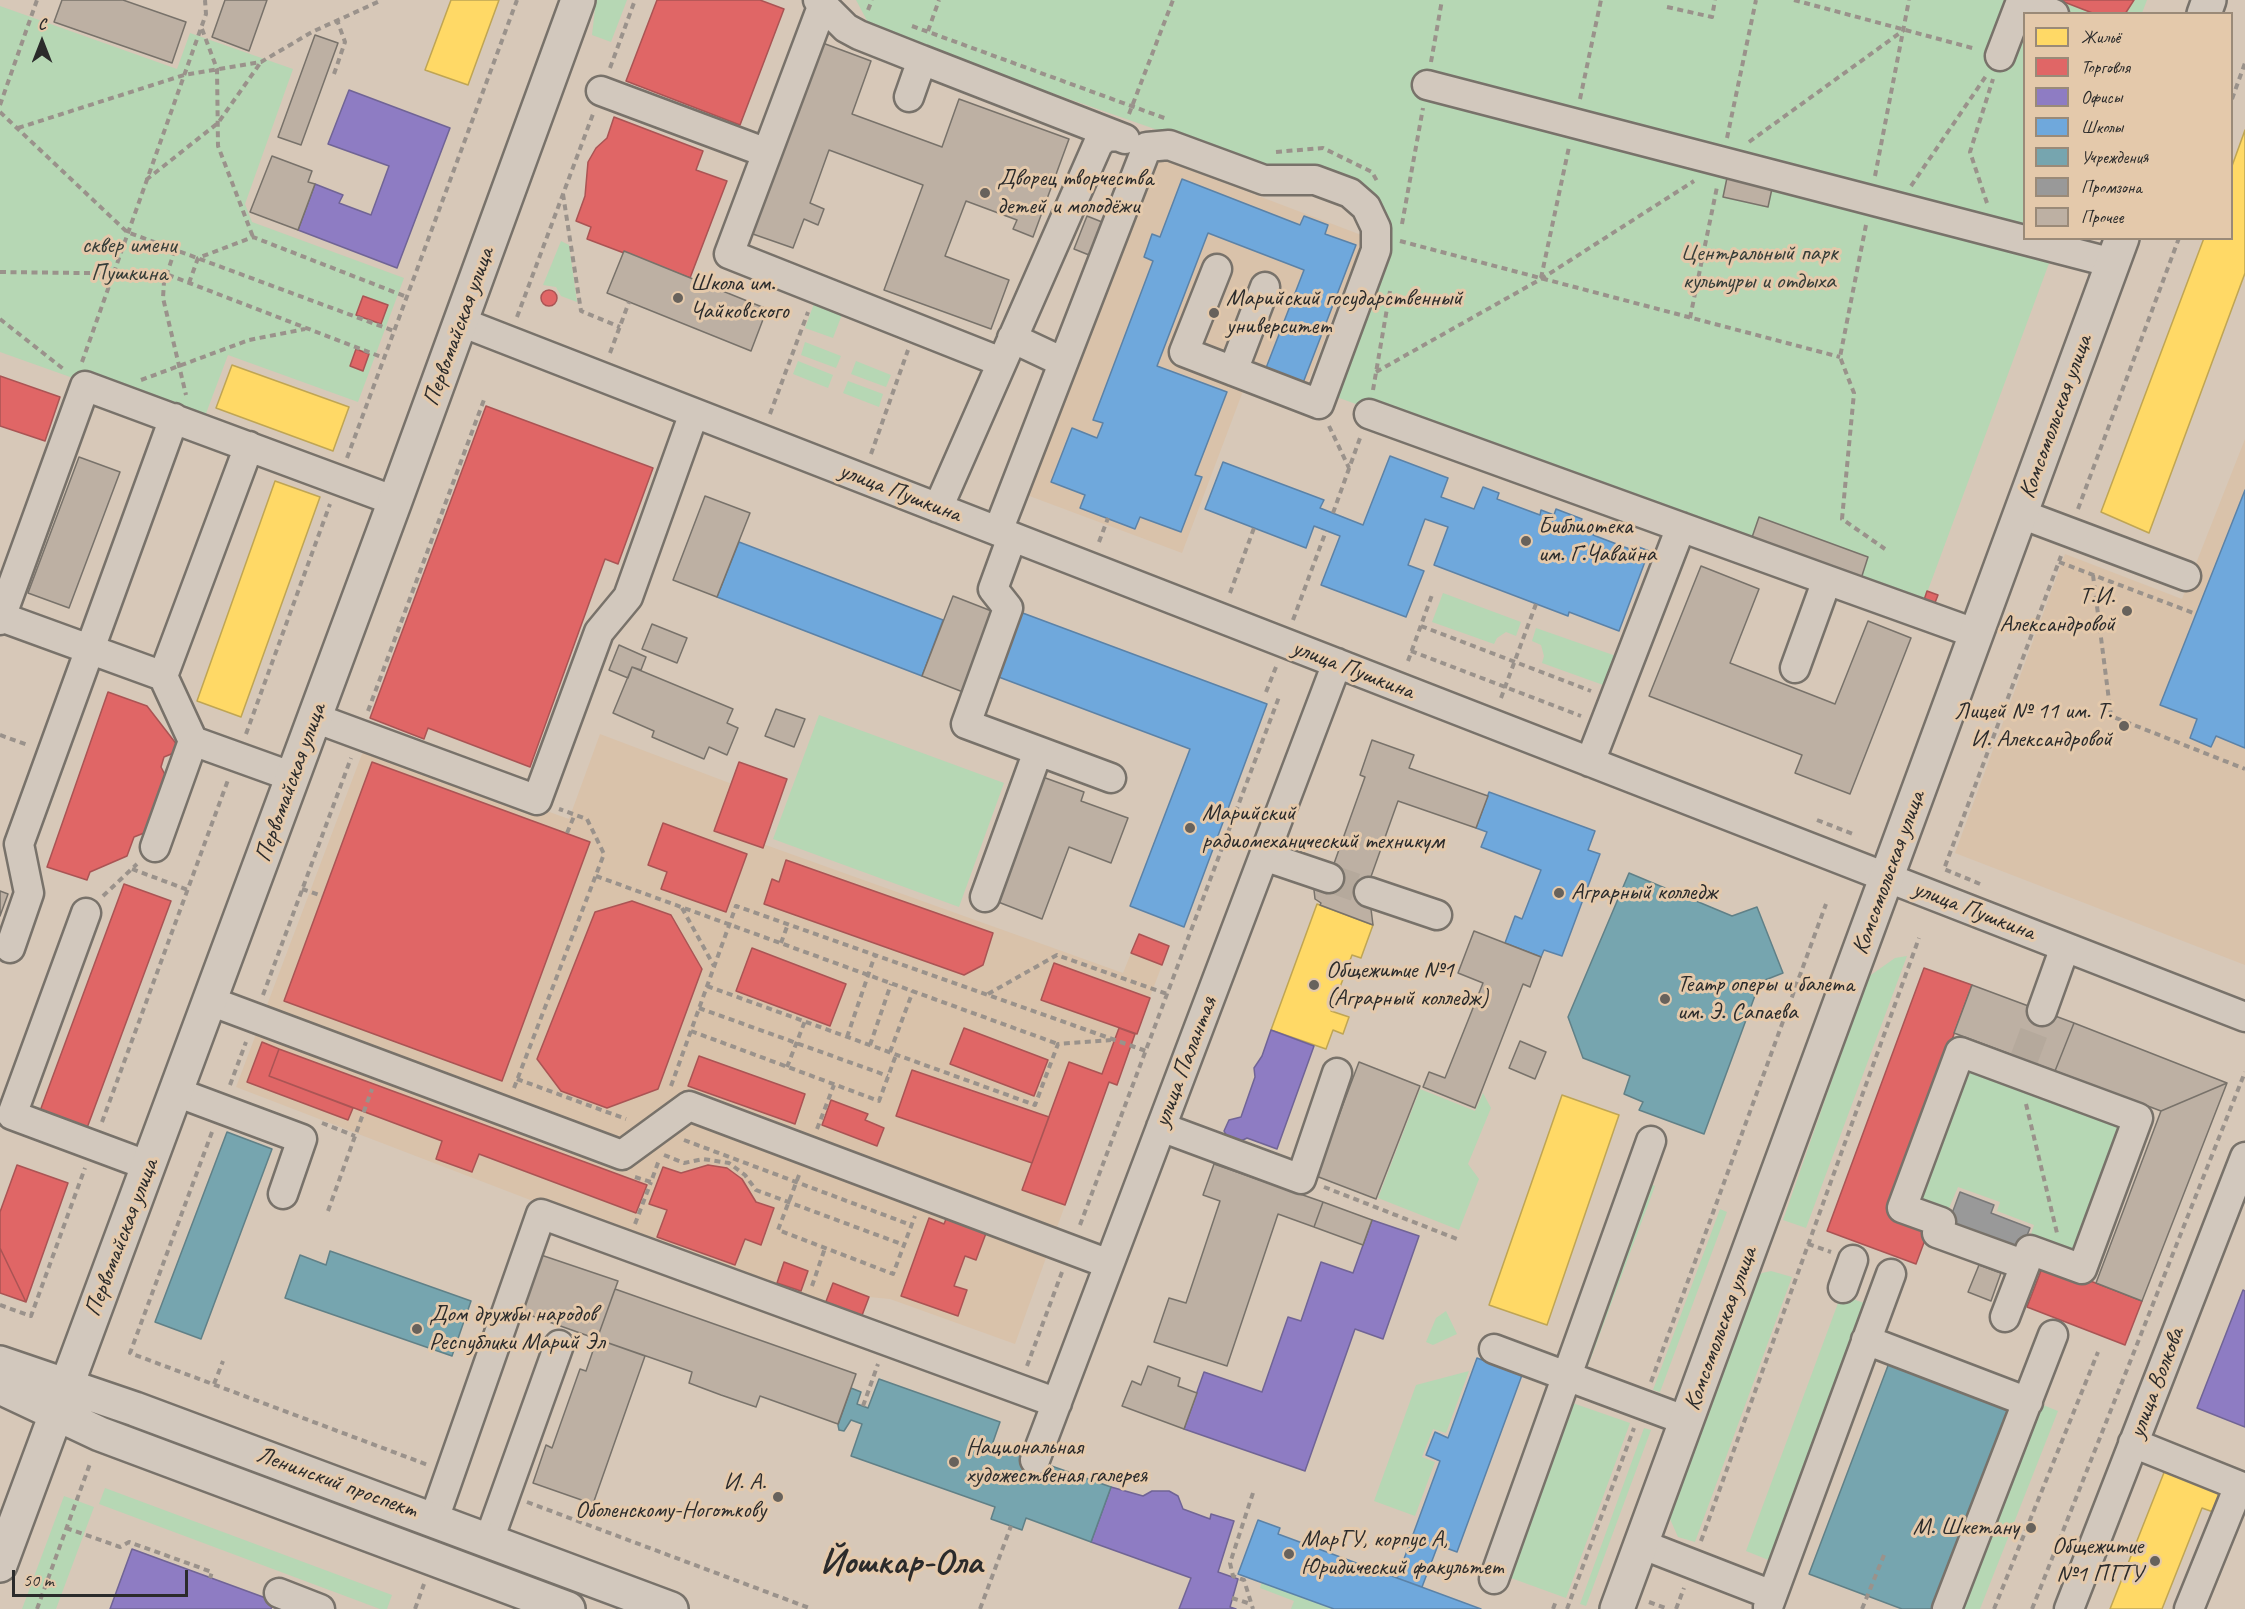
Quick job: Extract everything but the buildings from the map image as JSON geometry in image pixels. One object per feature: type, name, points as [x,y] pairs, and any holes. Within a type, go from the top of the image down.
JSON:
[{"type":"main road","name":"Первомайская улица","points":[[0,1565],[315,718],[578,0]]},
{"type":"main road","name":"Комсомольская улица","points":[[1617,1609],[2117,251]]},
{"type":"main road","name":"Ленинский проспект","points":[[0,1363],[61,1399],[100,1434],[568,1609]]},
{"type":"main road","name":"Ленинский проспект","points":[[0,1387],[61,1399],[434,1520],[671,1609]]},
{"type":"street","points":[[2000,56],[2021,1],[2049,12]]},
{"type":"street","points":[[1063,362],[916,328],[729,254],[821,2],[846,28],[859,35],[1147,147],[1169,145],[1264,180],[1315,180],[1350,193],[1366,207],[1376,228],[1376,250],[1319,404],[1184,352],[1217,269]]},
{"type":"street","points":[[909,97],[922,60]]},
{"type":"street","points":[[1427,85],[1996,233],[2023,237]]},
{"type":"street","points":[[602,91],[767,153]]},
{"type":"street","points":[[938,508],[1098,144],[1106,137],[1119,136]]},
{"type":"street","points":[[1111,778],[966,724],[1008,608],[993,589],[1005,534],[1063,362],[1147,147]]},
{"type":"street","points":[[2043,240],[2117,251]]},
{"type":"street","points":[[1233,371],[1265,286]]},
{"type":"street","name":"улица Пушкина","points":[[461,322],[2245,1017]]},
{"type":"street","points":[[155,847],[193,741],[163,676],[1,618],[7,577],[90,386],[395,501]]},
{"type":"street","points":[[315,718],[537,800],[599,632],[628,597],[694,413]]},
{"type":"street","points":[[1369,414],[1977,634]]},
{"type":"street","points":[[10,948],[29,893],[19,844],[90,649],[183,422]]},
{"type":"street","points":[[163,676],[249,447]]},
{"type":"street","points":[[2021,514],[2186,576]]},
{"type":"street","points":[[1590,762],[1681,527]]},
{"type":"street","points":[[1795,668],[1827,580]]},
{"type":"street","name":"улица Палантая","points":[[1035,1460],[1337,663]]},
{"type":"street","points":[[193,741],[293,777]]},
{"type":"street","points":[[984,897],[1038,752]]},
{"type":"street","points":[[1264,856],[1329,878]]},
{"type":"street","points":[[1369,892],[1437,915]]},
{"type":"street","points":[[86,913],[12,1115],[149,1166]]},
{"type":"street","points":[[2042,1011],[2066,947]]},
{"type":"street","points":[[210,1002],[622,1155],[689,1106],[1109,1264]]},
{"type":"street","points":[[2005,1317],[2025,1265],[2030,1250],[2082,1269],[2138,1118],[2022,1067],[1959,1052],[1902,1208],[1941,1222],[1937,1233],[2025,1265]]},
{"type":"street","points":[[1161,1127],[1301,1179],[1337,1073]]},
{"type":"street","points":[[176,1092],[302,1139],[283,1194]]},
{"type":"street","points":[[1494,1579],[1651,1141]]},
{"type":"street","name":"улица Волкова","points":[[2069,1609],[2245,1157]]},
{"type":"street","points":[[434,1520],[541,1214],[1057,1403]]},
{"type":"street","points":[[1843,1288],[1853,1260]]},
{"type":"street","points":[[1641,1544],[1693,1564],[1770,1601],[1890,1274]]},
{"type":"street","points":[[1947,1609],[2054,1335]]},
{"type":"street","points":[[1866,1340],[2028,1402]]},
{"type":"street","points":[[489,1540],[559,1345]]},
{"type":"street","points":[[1494,1349],[1687,1421]]},
{"type":"street","points":[[2133,1443],[2242,1487],[2189,1609]]},
{"type":"street","points":[[279,1593],[320,1609]]},
{"type":"path","points":[[0,105],[38,0]]},
{"type":"path","points":[[90,386],[113,273],[206,14],[205,0]]},
{"type":"path","points":[[17,129],[184,75],[261,62],[337,20],[382,0]]},
{"type":"path","points":[[0,1305],[31,1316],[517,0]]},
{"type":"path","points":[[517,317],[635,0]]},
{"type":"path","points":[[928,32],[939,0]]},
{"type":"path","points":[[1119,136],[1173,0]]},
{"type":"path","points":[[1667,7],[1712,17],[1715,0]]},
{"type":"path","points":[[1794,0],[2000,56]]},
{"type":"path","points":[[334,74],[345,42],[337,20]]},
{"type":"path","points":[[201,28],[217,69],[218,146],[253,237]]},
{"type":"path","points":[[1376,372],[1541,279],[1722,162],[1904,30]]},
{"type":"path","points":[[1897,207],[2000,56]]},
{"type":"path","points":[[1996,233],[1970,152],[2000,56]]},
{"type":"path","points":[[146,181],[218,123],[261,62]]},
{"type":"path","points":[[2233,96],[2245,63]]},
{"type":"path","points":[[0,112],[127,232],[394,331]]},
{"type":"path","points":[[563,193],[581,311],[620,327]]},
{"type":"path","points":[[189,283],[198,258],[253,237],[407,297]]},
{"type":"path","points":[[175,250],[163,290],[164,306],[179,366],[183,422]]},
{"type":"path","points":[[0,272],[166,274],[384,358]]},
{"type":"path","points":[[770,414],[816,288]]},
{"type":"path","points":[[610,353],[629,302]]},
{"type":"path","points":[[0,319],[90,386],[179,366],[249,340],[308,328]]},
{"type":"path","points":[[871,454],[916,328]]},
{"type":"path","points":[[1840,357],[1854,393],[1842,519],[1884,549]]},
{"type":"path","points":[[228,1089],[418,583],[485,397]]},
{"type":"path","points":[[1319,404],[1349,469]]},
{"type":"path","points":[[1099,542],[1108,518]]},
{"type":"path","points":[[1230,593],[1254,528]]},
{"type":"path","points":[[1294,618],[1326,531]]},
{"type":"path","points":[[2059,562],[2196,614]]},
{"type":"path","points":[[2092,575],[2111,716],[2245,769]]},
{"type":"path","points":[[1408,661],[1432,595]]},
{"type":"path","points":[[1501,698],[1536,604]]},
{"type":"path","points":[[1421,626],[1514,662],[1609,713]]},
{"type":"path","points":[[1411,651],[1505,687],[1609,713]]},
{"type":"path","points":[[1018,1389],[1279,697]]},
{"type":"path","points":[[504,1112],[604,854],[587,819],[537,800]]},
{"type":"path","points":[[567,833],[575,814]]},
{"type":"path","points":[[132,869],[188,890]]},
{"type":"path","points":[[596,876],[1058,1044],[1115,1040]]},
{"type":"path","points":[[303,889],[322,896]]},
{"type":"path","points":[[1567,1609],[1826,904]]},
{"type":"path","points":[[656,1130],[736,906],[1146,1051]]},
{"type":"path","points":[[682,907],[714,966]]},
{"type":"path","points":[[781,943],[788,924]]},
{"type":"path","points":[[1676,1609],[1919,938]]},
{"type":"path","points":[[847,1037],[875,955]]},
{"type":"path","points":[[987,995],[1056,955],[1167,994]]},
{"type":"path","points":[[870,1045],[891,984]]},
{"type":"path","points":[[707,986],[1035,1105],[1058,1044]]},
{"type":"path","points":[[890,1052],[913,991]]},
{"type":"path","points":[[699,1008],[888,1076]]},
{"type":"path","points":[[787,1067],[805,1021]]},
{"type":"path","points":[[691,1031],[879,1101],[896,1054]]},
{"type":"path","points":[[2022,1067],[2064,1263]]},
{"type":"path","points":[[2032,1609],[2245,1072]]},
{"type":"path","points":[[517,1079],[911,1225]]},
{"type":"path","points":[[328,1210],[373,1084]]},
{"type":"path","points":[[130,1353],[216,1122]]},
{"type":"path","points":[[1301,1179],[1457,1239]]},
{"type":"path","points":[[628,1244],[651,1182]]},
{"type":"path","points":[[778,1230],[893,1274],[917,1209]]},
{"type":"path","points":[[804,1310],[825,1248]]},
{"type":"path","points":[[863,1406],[887,1340]]},
{"type":"path","points":[[1994,1609],[2098,1352]]},
{"type":"path","points":[[214,1384],[223,1361]]},
{"type":"path","points":[[37,1609],[91,1461]]},
{"type":"path","points":[[1252,1607],[1244,1580],[1233,1576],[1230,1563],[1253,1493]]},
{"type":"path","points":[[980,1609],[1011,1526]]},
{"type":"path","points":[[66,1528],[120,1547],[129,1542],[212,1572],[210,1578]]},
{"type":"path","points":[[1862,1609],[1884,1555]]},
{"type":"path","points":[[415,1609],[424,1584]]},
{"type":"path","points":[[1232,1598],[1252,1607]]},
{"type":"path","points":[[1553,1609],[1556,1601]]},
{"type":"path","points":[[1649,1601],[1668,1609]]},
{"type":"shaded area","name":"Марийский государственный университет","points":[[1153,156],[1364,236],[1297,411],[1243,391],[1182,553],[1024,494]]},
{"type":"shaded area","name":"Лицей № 11 им. Т. И. Александровой","points":[[2245,439],[2245,965],[1955,853],[2065,554],[2182,599]]},
{"type":"shaded area","points":[[600,734],[777,801],[763,844],[1123,973],[1131,953],[1162,965],[1117,1085],[1109,1083],[1015,1344],[890,1299],[869,1297],[833,1284],[822,1312],[236,1087],[365,746],[569,819]]},
{"type":"green space","points":[[596,0],[627,0],[611,42],[592,35]]},
{"type":"green space","name":"Центральный парк культуры и отдыха","points":[[856,0],[2147,0],[2142,12],[2023,12],[2023,240],[2058,240],[1921,609],[1331,395],[1375,200],[1263,170],[1169,134],[872,30]]},
{"type":"green space","name":"сквер имени Пушкина","points":[[0,6],[177,69],[190,33],[293,69],[245,204],[252,222],[404,278],[358,402],[228,355],[202,424],[0,352]]},
{"type":"green space","points":[[561,241],[569,245],[577,302],[561,296],[556,287],[543,285]]},
{"type":"green space","points":[[815,301],[843,312],[833,338],[805,328]]},
{"type":"green space","points":[[805,342],[841,356],[836,368],[801,355]]},
{"type":"green space","points":[[798,361],[833,375],[828,388],[793,374]]},
{"type":"green space","points":[[856,361],[891,375],[886,387],[851,374]]},
{"type":"green space","points":[[848,381],[883,394],[879,407],[843,393]]},
{"type":"green space","points":[[1443,593],[1521,622],[1516,636],[1506,632],[1497,638],[1494,644],[1432,622]]},
{"type":"green space","points":[[1536,628],[1616,656],[1606,686],[1542,663],[1544,656],[1541,645],[1532,641]]},
{"type":"green space","points":[[819,715],[1004,783],[959,907],[773,839]]},
{"type":"green space","points":[[1907,956],[1806,1228],[1783,1220],[1868,977],[1895,958]]},
{"type":"green space","points":[[1963,1058],[2131,1121],[2078,1262],[2028,1243],[2034,1225],[1997,1211],[2000,1202],[1958,1187],[1944,1220],[1907,1206]]},
{"type":"green space","points":[[1420,1089],[1475,1111],[1483,1093],[1491,1108],[1468,1164],[1479,1179],[1459,1230],[1378,1198]]},
{"type":"green space","points":[[1648,1183],[1655,1186],[1588,1366],[1581,1363]]},
{"type":"green space","points":[[1720,1209],[1727,1212],[1660,1392],[1653,1390]]},
{"type":"green space","points":[[1771,1271],[1792,1277],[1695,1542],[1678,1537],[1670,1519],[1671,1503],[1754,1280],[1762,1273]]},
{"type":"green space","points":[[1841,1295],[1867,1304],[1771,1561],[1746,1551]]},
{"type":"green space","points":[[1446,1311],[1457,1334],[1433,1345],[1426,1342],[1436,1318]]},
{"type":"green space","points":[[1469,1371],[1446,1433],[1433,1429],[1422,1457],[1435,1462],[1415,1516],[1374,1501],[1416,1385]]},
{"type":"green space","points":[[1564,1400],[1630,1423],[1566,1598],[1500,1574]]},
{"type":"green space","points":[[2038,1403],[2058,1411],[1980,1609],[1957,1609]]},
{"type":"green space","points":[[1644,1428],[1651,1430],[1586,1606],[1580,1604]]},
{"type":"green space","points":[[105,1488],[392,1595],[387,1609],[380,1609],[99,1504]]},
{"type":"green space","points":[[64,1496],[94,1507],[56,1609],[22,1609]]},
{"type":"green space","points":[[1262,1582],[1334,1609],[1291,1609],[1294,1601],[1260,1588]]},
{"type":"tunnel","points":[[1329,878],[1369,892]]},
{"type":"tunnel","points":[[2024,1059],[2042,1011]]},
{"type":"place","name":"Дворец творчества детей и молодёжи","points":[[985,193]]},
{"type":"place","name":"Школа им. Чайковского","points":[[678,298]]},
{"type":"place","name":"Марийский государственный университет","points":[[1214,313]]},
{"type":"place","name":"Библиотека им. Г.Чавайна","points":[[1526,541]]},
{"type":"place","name":"Т.И. Александровой","points":[[2127,611]]},
{"type":"place","name":"Лицей № 11 им. Т. И. Александровой","points":[[2124,726]]},
{"type":"place","name":"Марийский радиомеханический техникум","points":[[1190,828]]},
{"type":"place","name":"Аграрный колледж","points":[[1559,893]]},
{"type":"place","name":"Общежитие №1 (Аграрный колледж)","points":[[1314,985]]},
{"type":"place","name":"Театр оперы и балета им. Э. Сапаева","points":[[1665,999]]},
{"type":"place","name":"Дом дружбы народов Республики Марий Эл","points":[[417,1329]]},
{"type":"place","name":"Национальная художественая галерея","points":[[954,1462]]},
{"type":"place","name":"И. А. Оболенскому-Ноготкову","points":[[778,1497]]},
{"type":"place","name":"М. Шкетану","points":[[2031,1528]]},
{"type":"place","name":"МарГУ, корпус А, Юридический факультет","points":[[1289,1554]]},
{"type":"place","name":"Общежитие №1 ПГТУ","points":[[2155,1561]]},
{"type":"district","name":"Йошкар-Ола","points":[[901,1564]]}]
